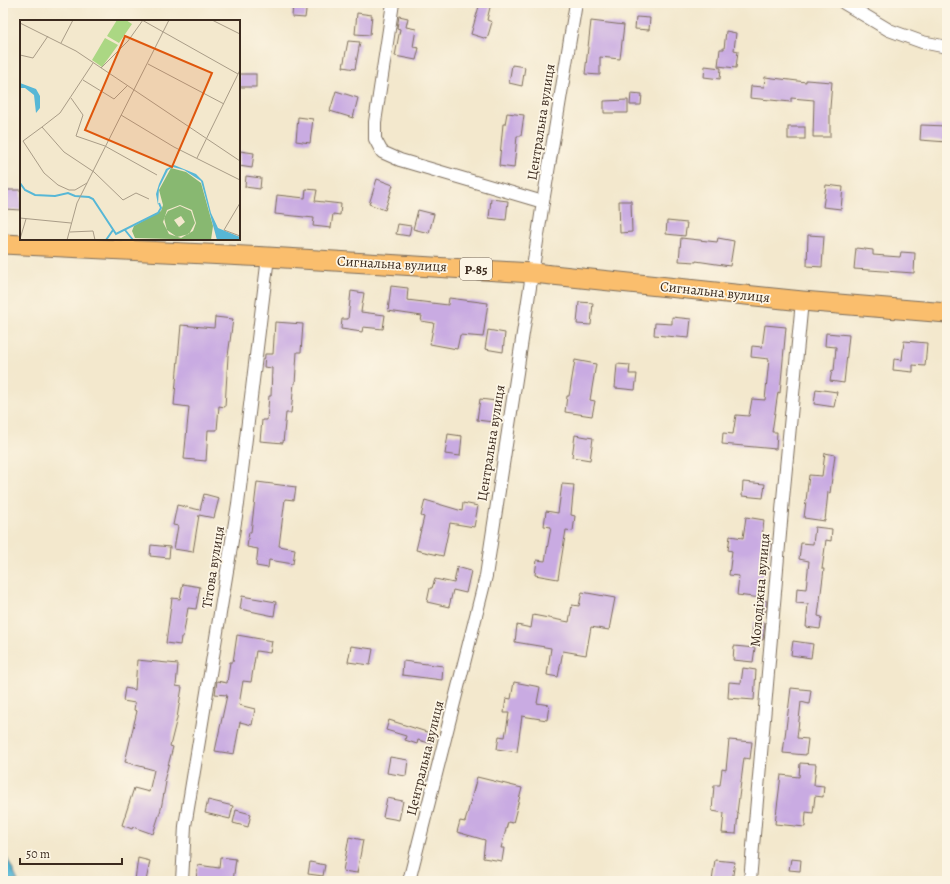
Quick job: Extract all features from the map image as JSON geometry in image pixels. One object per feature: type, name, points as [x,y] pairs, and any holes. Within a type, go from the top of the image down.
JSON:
[{"type":"main road","name":"Сигнальна вулиця","points":[[3,244],[268,257],[533,273],[802,301],[947,313]]},
{"type":"street","points":[[393,3],[375,122],[374,139],[382,152],[400,160],[543,202]]},
{"type":"street","name":"Центральна вулиця","points":[[409,881],[486,576],[543,202],[576,3]]},
{"type":"street","points":[[844,3],[889,30],[922,42],[947,47]]},
{"type":"street","name":"Тітова вулиця","points":[[182,881],[185,826],[238,504],[268,257]]},
{"type":"street","name":"Молодіжна вулиця","points":[[750,881],[802,301]]},
{"type":"water","points":[[3,855],[7,858],[18,881],[3,881]]},
{"type":"building","points":[[293,3],[307,3],[305,18],[292,17]]},
{"type":"building","points":[[480,3],[491,3],[487,20],[492,22],[487,39],[471,34]]},
{"type":"building","points":[[357,13],[372,15],[370,35],[355,34]]},
{"type":"building","points":[[399,16],[408,18],[406,27],[416,29],[413,47],[419,48],[416,60],[395,56],[400,29],[397,28]]},
{"type":"building","points":[[636,17],[650,18],[649,30],[635,29]]},
{"type":"building","points":[[591,21],[624,25],[620,59],[600,57],[600,75],[585,74]]},
{"type":"building","points":[[726,31],[736,33],[734,50],[738,51],[736,68],[718,66],[720,49],[724,49]]},
{"type":"building","points":[[348,41],[360,42],[355,69],[343,67]]},
{"type":"building","points":[[512,65],[525,67],[522,86],[509,83]]},
{"type":"building","points":[[705,66],[721,68],[720,79],[704,77]]},
{"type":"building","points":[[240,74],[256,74],[256,87],[240,87]]},
{"type":"building","points":[[765,77],[806,82],[806,80],[832,82],[830,137],[813,137],[814,100],[791,98],[791,102],[750,98],[751,86],[764,87]]},
{"type":"building","points":[[336,91],[358,98],[353,118],[330,111]]},
{"type":"building","points":[[631,93],[642,94],[641,105],[630,105]]},
{"type":"building","points":[[628,100],[628,113],[604,113],[604,101]]},
{"type":"building","points":[[507,113],[524,115],[521,136],[517,136],[514,168],[499,166],[503,124],[505,124]]},
{"type":"building","points":[[298,117],[313,119],[310,143],[296,141]]},
{"type":"building","points":[[921,125],[947,126],[947,142],[920,140]]},
{"type":"building","points":[[788,127],[805,127],[805,139],[788,139]]},
{"type":"building","points":[[240,151],[254,153],[252,168],[240,166]]},
{"type":"building","points":[[246,176],[261,178],[260,189],[245,187]]},
{"type":"building","points":[[377,179],[393,185],[385,210],[369,204]]},
{"type":"building","points":[[826,185],[843,187],[841,209],[823,207]]},
{"type":"building","points":[[306,189],[317,190],[315,201],[341,204],[340,215],[333,214],[331,228],[313,226],[314,218],[275,214],[277,195],[305,198]]},
{"type":"building","points":[[4,190],[20,190],[20,210],[4,209]]},
{"type":"building","points":[[491,199],[508,201],[506,220],[489,218]]},
{"type":"building","points":[[619,201],[631,201],[632,232],[620,233]]},
{"type":"building","points":[[418,210],[434,214],[429,233],[413,229]]},
{"type":"building","points":[[667,221],[687,223],[685,236],[666,234]]},
{"type":"building","points":[[398,224],[411,226],[409,236],[396,234]]},
{"type":"building","points":[[808,235],[824,236],[822,267],[807,266]]},
{"type":"building","points":[[681,238],[717,242],[718,238],[734,241],[730,266],[696,261],[679,261]]},
{"type":"building","points":[[856,248],[873,250],[873,255],[900,257],[901,252],[915,253],[914,273],[854,269]]},
{"type":"building","points":[[391,286],[408,288],[407,300],[448,305],[449,298],[488,303],[483,337],[460,335],[457,349],[430,344],[434,323],[421,321],[422,316],[388,311]]},
{"type":"building","points":[[351,291],[364,293],[361,312],[385,315],[383,329],[363,327],[362,332],[341,329],[342,319],[348,319]]},
{"type":"building","points":[[579,302],[593,303],[591,325],[577,324]]},
{"type":"building","points":[[215,317],[233,319],[228,356],[225,407],[219,406],[217,430],[208,430],[206,461],[184,459],[189,407],[174,405],[181,325],[214,328]]},
{"type":"building","points":[[672,317],[691,319],[689,338],[654,335],[655,323],[672,324]]},
{"type":"building","points":[[275,322],[303,324],[301,352],[297,352],[291,413],[286,413],[283,443],[260,441],[262,420],[267,420],[269,396],[271,396],[272,368],[264,367],[265,354],[273,354]]},
{"type":"building","points":[[765,325],[786,327],[780,393],[778,392],[772,432],[777,432],[776,449],[722,444],[723,433],[733,434],[736,415],[749,416],[752,399],[765,400],[769,359],[751,357],[752,346],[762,347]]},
{"type":"building","points":[[488,330],[505,333],[503,352],[485,349]]},
{"type":"building","points":[[826,333],[849,335],[844,383],[830,381],[832,370],[834,371],[836,347],[825,346]]},
{"type":"building","points":[[904,341],[927,343],[925,366],[913,365],[913,372],[893,370],[894,359],[902,360]]},
{"type":"building","points":[[575,360],[596,364],[590,400],[595,401],[592,416],[565,412]]},
{"type":"building","points":[[617,364],[630,365],[629,374],[637,374],[635,390],[615,388]]},
{"type":"building","points":[[816,389],[837,392],[834,407],[814,404]]},
{"type":"building","points":[[480,399],[496,401],[493,422],[477,420]]},
{"type":"building","points":[[448,434],[462,436],[460,456],[445,454]]},
{"type":"building","points":[[575,435],[593,438],[590,460],[572,457]]},
{"type":"building","points":[[825,453],[835,455],[830,493],[828,492],[825,521],[804,518],[809,475],[822,476]]},
{"type":"building","points":[[257,482],[296,487],[294,500],[285,499],[279,546],[295,549],[293,564],[269,560],[268,568],[256,566],[258,549],[247,547],[249,532],[251,532]]},
{"type":"building","points":[[743,482],[765,484],[763,498],[742,496]]},
{"type":"building","points":[[562,484],[574,485],[571,515],[575,516],[573,531],[566,530],[558,579],[535,575],[537,560],[545,561],[551,527],[544,526],[546,511],[558,513]]},
{"type":"building","points":[[204,494],[219,498],[214,518],[199,515],[193,552],[174,549],[178,526],[173,525],[177,505],[200,510]]},
{"type":"building","points":[[425,500],[462,511],[463,503],[478,506],[474,527],[450,523],[443,556],[416,550],[424,517],[421,516]]},
{"type":"building","points":[[746,517],[764,520],[762,538],[771,539],[761,598],[737,595],[739,576],[729,575],[732,551],[728,550],[730,536],[743,538]]},
{"type":"building","points":[[815,527],[832,529],[831,541],[826,540],[822,569],[824,569],[818,616],[822,617],[820,629],[806,627],[808,604],[796,603],[797,588],[806,589],[809,561],[799,559],[801,543],[813,544]]},
{"type":"building","points":[[151,545],[170,547],[169,558],[150,556]]},
{"type":"building","points":[[457,567],[471,571],[466,593],[453,590],[449,607],[427,602],[430,588],[432,588],[435,579],[454,583]]},
{"type":"building","points":[[183,584],[200,587],[196,609],[188,608],[183,637],[181,637],[180,645],[166,643],[172,598],[180,599]]},
{"type":"building","points":[[582,592],[615,598],[609,630],[591,627],[586,655],[563,651],[558,677],[547,675],[551,648],[515,642],[517,625],[531,628],[533,615],[569,622],[572,605],[579,606]]},
{"type":"building","points":[[242,596],[276,602],[274,616],[240,609]]},
{"type":"building","points":[[759,600],[767,601],[766,612],[758,611]]},
{"type":"building","points":[[753,622],[765,623],[763,640],[752,639]]},
{"type":"building","points":[[237,635],[272,641],[270,653],[256,651],[251,682],[243,681],[239,705],[255,709],[252,725],[240,722],[234,754],[215,751],[227,695],[215,694],[217,681],[227,683],[230,662],[233,662]]},
{"type":"building","points":[[793,641],[813,644],[811,658],[791,655]]},
{"type":"building","points":[[351,646],[373,649],[370,665],[348,662]]},
{"type":"building","points":[[734,646],[755,648],[753,662],[733,660]]},
{"type":"building","points":[[137,660],[178,664],[176,686],[182,687],[177,718],[170,746],[173,747],[164,781],[166,782],[161,809],[153,834],[122,825],[134,788],[149,792],[154,770],[125,762],[137,711],[134,710],[135,703],[123,701],[125,688],[135,690]]},
{"type":"building","points":[[403,661],[443,666],[442,680],[402,675]]},
{"type":"building","points":[[743,668],[756,670],[754,700],[728,698],[729,682],[741,683]]},
{"type":"building","points":[[514,682],[540,687],[537,703],[549,705],[547,720],[522,716],[517,752],[497,749],[499,736],[505,737],[509,713],[504,713],[506,698],[511,699]]},
{"type":"building","points":[[791,688],[811,690],[809,704],[801,702],[797,738],[808,739],[806,755],[783,753]]},
{"type":"building","points":[[389,720],[436,735],[433,744],[418,740],[417,744],[405,740],[406,736],[386,730]]},
{"type":"building","points":[[729,740],[752,742],[750,759],[744,758],[737,813],[736,834],[722,833],[724,813],[712,811],[714,785],[720,785],[722,769],[726,770]]},
{"type":"building","points":[[390,757],[408,760],[406,776],[387,773]]},
{"type":"building","points":[[800,763],[816,764],[814,785],[824,786],[823,797],[815,796],[813,813],[806,812],[805,827],[775,824],[781,775],[799,777]]},
{"type":"building","points":[[477,777],[522,788],[513,823],[508,822],[501,848],[504,848],[502,861],[483,858],[485,840],[457,832],[460,821],[465,822]]},
{"type":"building","points":[[387,798],[403,801],[399,820],[383,817]]},
{"type":"building","points":[[208,800],[233,806],[230,819],[205,813]]},
{"type":"building","points":[[236,810],[251,814],[248,827],[233,823]]},
{"type":"building","points":[[349,837],[363,840],[357,873],[343,871]]},
{"type":"building","points":[[220,857],[236,859],[233,881],[207,881],[196,879],[198,865],[219,868]]},
{"type":"building","points":[[138,858],[150,861],[146,881],[135,880]]},
{"type":"building","points":[[791,859],[801,860],[800,871],[789,870]]},
{"type":"building","points":[[715,860],[735,862],[732,881],[712,881]]},
{"type":"building","points":[[310,862],[325,865],[323,876],[308,874]]}]
